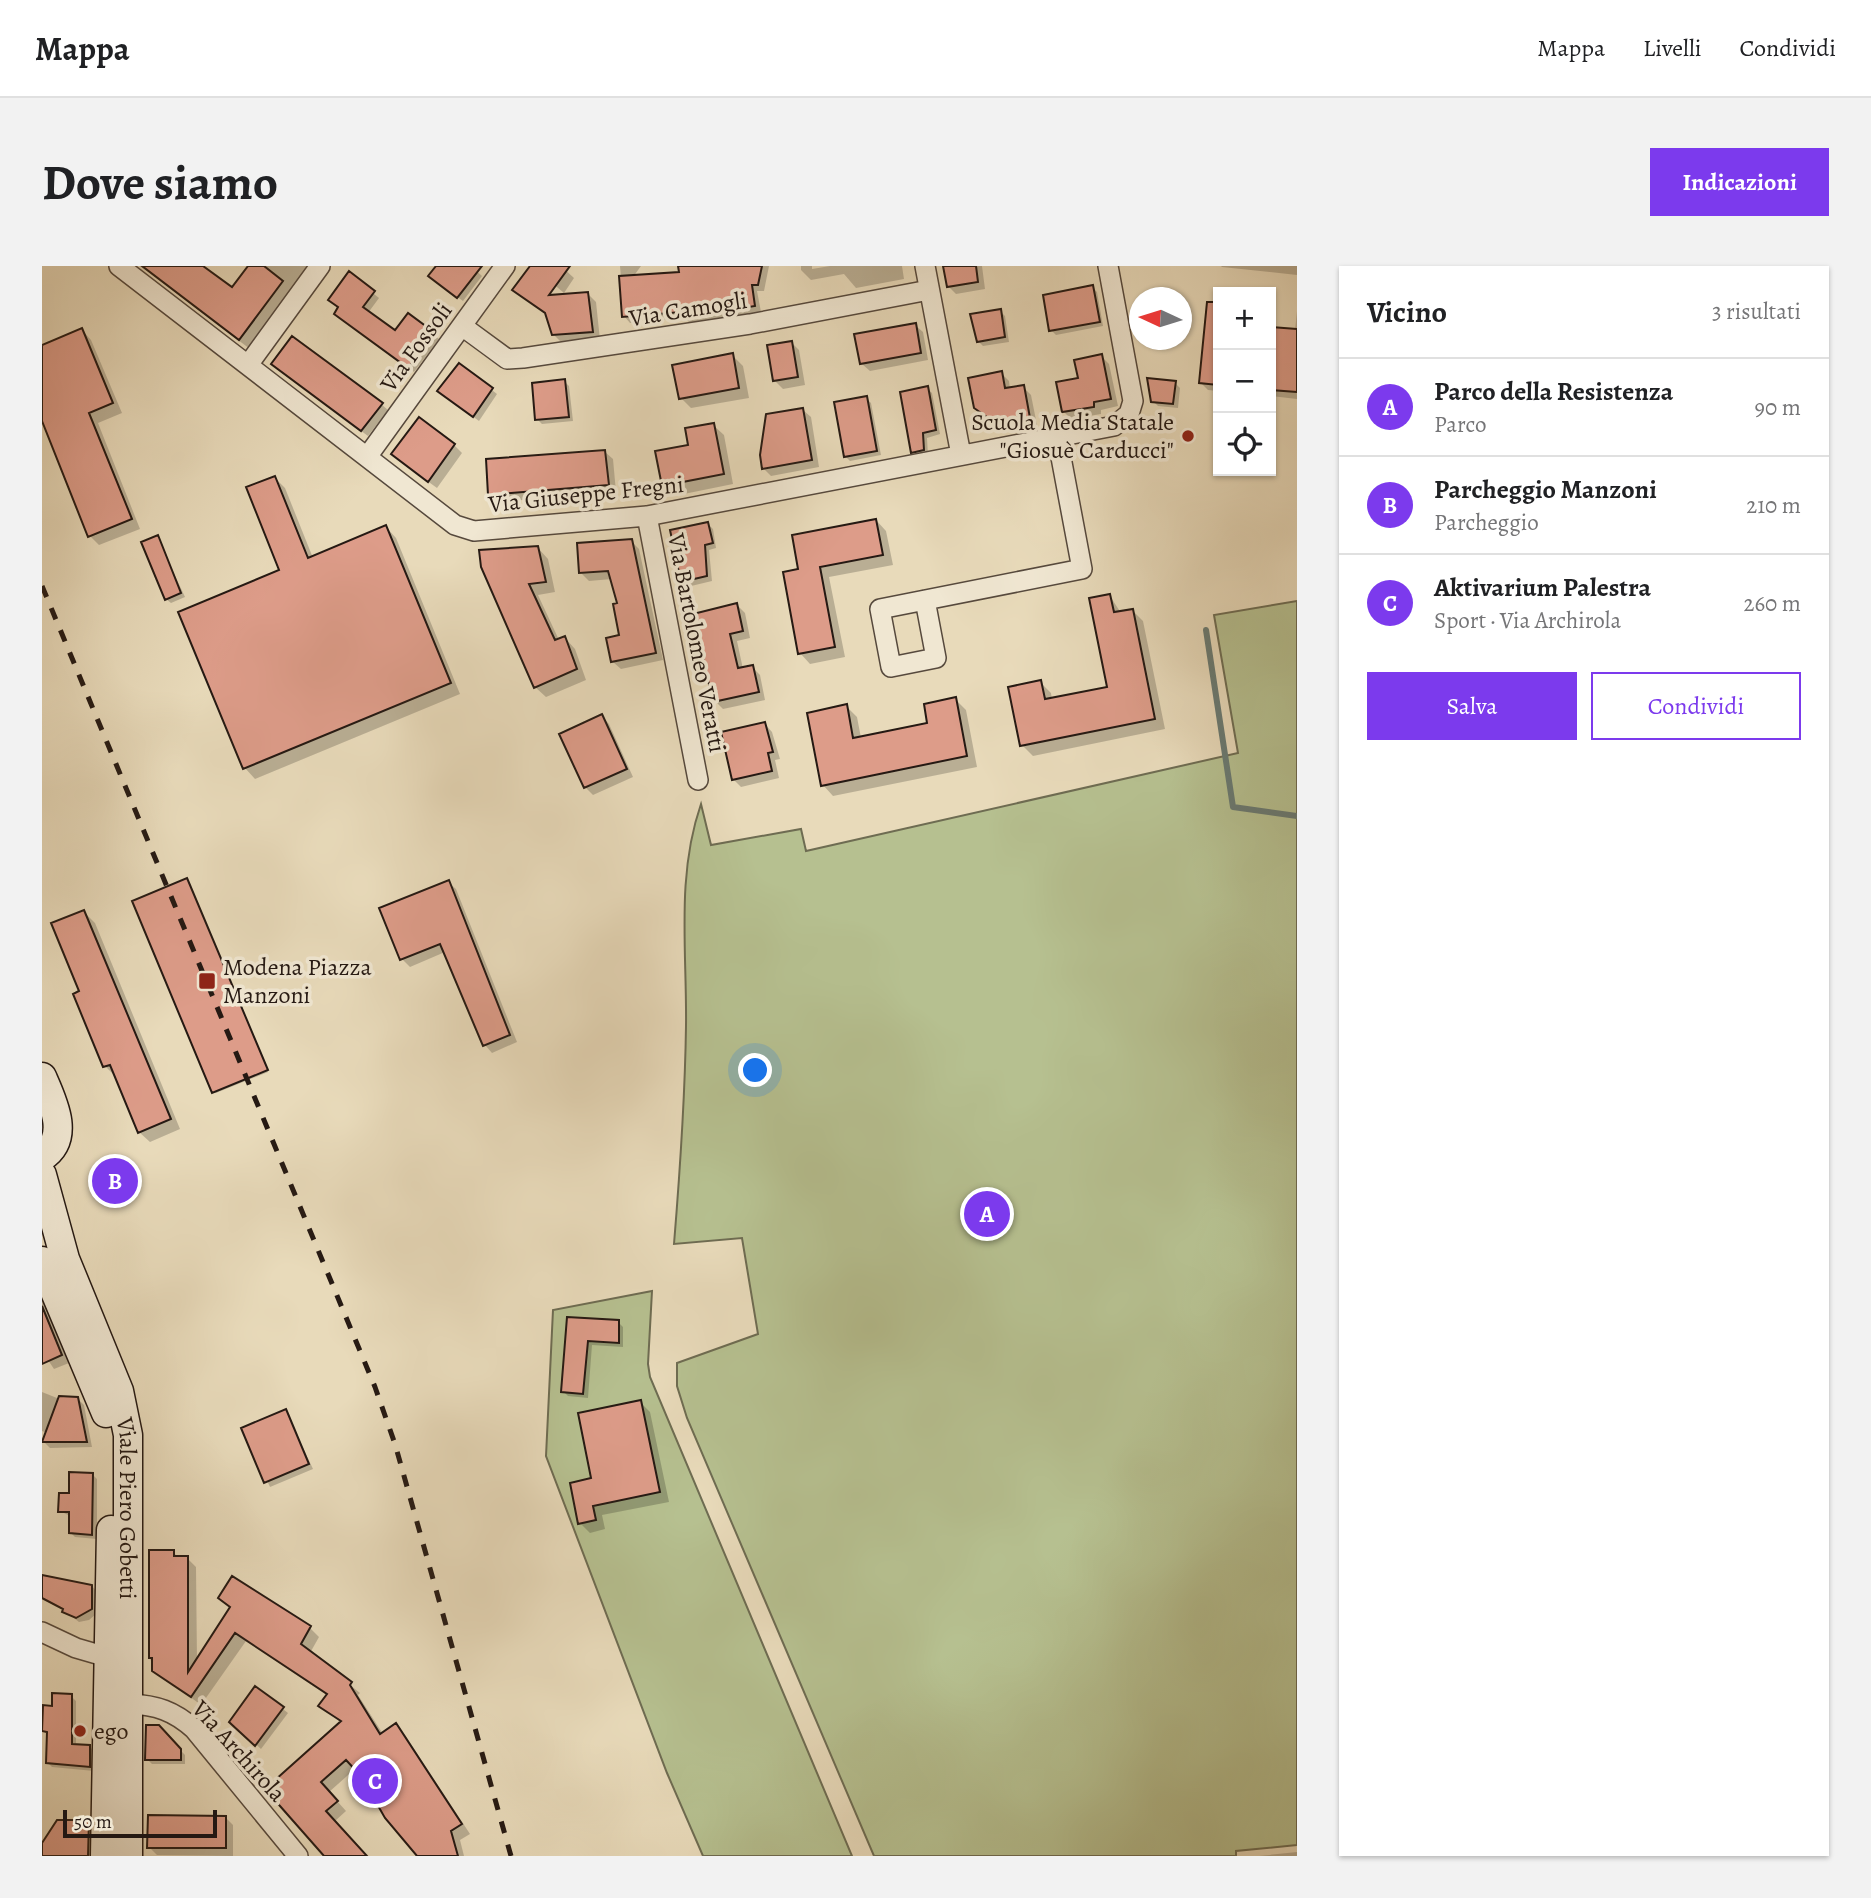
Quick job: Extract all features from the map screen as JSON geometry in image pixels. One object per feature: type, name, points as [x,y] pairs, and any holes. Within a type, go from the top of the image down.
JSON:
[{"type":"main road","points":[[42,1077],[59,1126],[55,1145],[42,1157]]},
{"type":"main road","name":"Viale Piero Gobetti","points":[[42,1175],[65,1259],[119,1391],[128,1435],[128,1856]]},
{"type":"main road","name":"Viale Piero Gobetti","points":[[42,1261],[104,1406],[111,1440],[113,1483],[107,1657],[105,1856]]},
{"type":"street","points":[[248,365],[320,266]]},
{"type":"street","name":"Via Fossoli","points":[[367,457],[505,266]]},
{"type":"street","points":[[925,266],[961,455]]},
{"type":"street","name":"Via Giuseppe Fregni","points":[[125,268],[455,525],[474,531],[647,516],[1114,426],[1129,414],[1133,401],[1108,266]]},
{"type":"street","name":"Via Camogli","points":[[462,326],[507,359],[523,358],[750,324],[929,290]]},
{"type":"street","points":[[925,600],[1082,569],[1057,436]]},
{"type":"street","name":"Via Bartolomeo Veratti","points":[[647,516],[698,780]]},
{"type":"street","points":[[42,1632],[76,1648],[107,1657]]},
{"type":"street","name":"Via Archirola","points":[[130,1704],[166,1709],[187,1722],[298,1856]]},
{"type":"green space","points":[[1297,601],[1297,1845],[1236,1851],[1236,1856],[874,1856],[687,1418],[677,1386],[677,1363],[758,1334],[742,1238],[674,1244],[685,1053],[684,914],[688,858],[701,804],[711,845],[801,829],[806,851],[1238,753],[1214,615]]},
{"type":"green space","points":[[652,1291],[648,1364],[650,1377],[852,1856],[703,1856],[667,1773],[546,1456],[553,1310]]},
{"type":"building","points":[[142,266],[203,266],[232,287],[248,266],[264,266],[283,281],[239,340]]},
{"type":"building","points":[[436,266],[482,266],[457,298],[428,276]]},
{"type":"building","points":[[530,266],[570,266],[549,295],[588,292],[593,332],[552,335],[545,313],[512,290]]},
{"type":"building","points":[[678,266],[762,266],[758,285],[752,285],[755,306],[682,318],[681,312],[622,317],[619,276],[679,272]]},
{"type":"building","points":[[943,266],[976,266],[978,282],[947,287]]},
{"type":"building","points":[[349,271],[375,291],[363,307],[395,330],[408,313],[435,333],[408,368],[334,314],[338,307],[328,300]]},
{"type":"building","points":[[1093,285],[1100,322],[1049,331],[1043,295]]},
{"type":"building","points":[[1207,302],[1213,302],[1213,384],[1199,383]]},
{"type":"building","points":[[1001,309],[1005,337],[977,342],[970,314]]},
{"type":"building","points":[[916,323],[921,353],[860,364],[854,334]]},
{"type":"building","points":[[1276,327],[1297,329],[1297,392],[1276,390]]},
{"type":"building","points":[[82,328],[113,403],[89,413],[132,519],[88,537],[42,421],[42,345]]},
{"type":"building","points":[[292,336],[383,403],[361,431],[271,364]]},
{"type":"building","points":[[792,341],[798,377],[773,381],[767,345]]},
{"type":"building","points":[[733,353],[739,388],[679,399],[672,365]]},
{"type":"building","points":[[1102,354],[1111,399],[1094,402],[1094,407],[1062,412],[1056,382],[1078,378],[1074,360]]},
{"type":"building","points":[[459,363],[493,388],[473,417],[437,391]]},
{"type":"building","points":[[1002,371],[1005,388],[1024,385],[1030,418],[997,424],[974,408],[968,378]]},
{"type":"building","points":[[1147,378],[1176,381],[1173,404],[1151,402]]},
{"type":"building","points":[[565,379],[569,417],[535,420],[532,383]]},
{"type":"building","points":[[928,386],[936,430],[923,433],[924,450],[911,453],[900,392]]},
{"type":"building","points":[[867,396],[877,451],[844,457],[834,402]]},
{"type":"building","points":[[803,408],[812,460],[762,469],[760,455],[766,414]]},
{"type":"building","points":[[419,417],[455,444],[428,482],[391,454]]},
{"type":"building","points":[[714,423],[724,474],[662,486],[655,451],[688,445],[685,428]]},
{"type":"building","points":[[605,450],[609,485],[488,495],[486,459]]},
{"type":"building","points":[[275,476],[308,558],[386,525],[451,683],[243,769],[178,612],[279,570],[246,487]]},
{"type":"building","points":[[876,519],[883,555],[820,567],[835,647],[798,654],[783,572],[798,569],[792,535]]},
{"type":"building","points":[[708,522],[713,543],[705,545],[707,576],[681,582],[670,530]]},
{"type":"building","points":[[158,535],[181,593],[165,600],[141,542]]},
{"type":"building","points":[[632,539],[656,653],[611,662],[606,638],[619,635],[613,604],[617,603],[608,571],[579,573],[577,543]]},
{"type":"building","points":[[538,546],[546,582],[529,584],[555,640],[565,636],[577,669],[534,688],[481,567],[479,550]]},
{"type":"building","points":[[1110,594],[1114,612],[1133,609],[1155,719],[1020,746],[1008,687],[1041,680],[1045,699],[1107,687],[1089,598]]},
{"type":"building","points":[[737,603],[743,631],[730,634],[738,668],[753,665],[759,692],[713,702],[693,614]]},
{"type":"building","points":[[956,697],[967,756],[821,786],[807,713],[847,704],[853,738],[927,723],[924,704]]},
{"type":"building","points":[[602,714],[627,769],[584,788],[559,734]]},
{"type":"building","points":[[765,722],[773,752],[768,753],[772,771],[732,780],[721,732]]},
{"type":"building","points":[[187,878],[268,1070],[212,1093],[132,901]]},
{"type":"building","points":[[449,880],[510,1035],[483,1046],[440,944],[400,960],[379,908]]},
{"type":"building","points":[[84,910],[171,1119],[138,1133],[110,1065],[103,1067],[73,994],[79,991],[51,923]]},
{"type":"building","points":[[42,1306],[62,1355],[42,1364]]},
{"type":"building","points":[[567,1317],[619,1320],[619,1343],[588,1341],[583,1394],[561,1392]]},
{"type":"building","points":[[59,1396],[78,1397],[87,1442],[42,1442]]},
{"type":"building","points":[[641,1400],[660,1492],[593,1506],[596,1520],[578,1524],[570,1483],[591,1478],[578,1413]]},
{"type":"building","points":[[286,1409],[309,1464],[264,1483],[241,1428]]},
{"type":"building","points":[[69,1472],[93,1473],[92,1535],[69,1533],[69,1512],[58,1512],[59,1493],[69,1493]]},
{"type":"building","points":[[149,1550],[174,1550],[174,1556],[188,1556],[188,1672],[230,1607],[218,1598],[232,1576],[311,1626],[301,1644],[352,1682],[350,1685],[380,1734],[396,1723],[462,1824],[451,1831],[458,1856],[417,1856],[385,1818],[361,1776],[346,1760],[321,1782],[338,1801],[326,1811],[367,1856],[324,1856],[265,1789],[341,1721],[318,1706],[327,1694],[235,1633],[191,1697],[152,1671],[152,1658],[149,1658]]},
{"type":"building","points":[[42,1575],[92,1585],[92,1609],[76,1618],[62,1612],[63,1609],[42,1598]]},
{"type":"building","points":[[255,1686],[284,1707],[255,1746],[229,1722]]},
{"type":"building","points":[[52,1693],[72,1694],[72,1744],[90,1745],[90,1767],[46,1763],[47,1732],[42,1731],[43,1705],[52,1706]]},
{"type":"building","points":[[146,1725],[159,1725],[181,1749],[181,1760],[145,1760]]},
{"type":"building","points":[[148,1815],[226,1816],[226,1848],[147,1848]]},
{"type":"building","points":[[57,1820],[89,1820],[88,1856],[42,1856],[42,1843]]},
{"type":"waterway","points":[[1206,630],[1233,807],[1297,816]]},
{"type":"railway","points":[[42,586],[375,1387],[395,1444],[511,1856]]},
{"type":"place","name":"Scuola Media Statale \"Giosuè Carducci\"","points":[[1188,436]]},
{"type":"place","name":"Modena Piazza Manzoni","points":[[207,981]]},
{"type":"place","name":"Parcheggio Manzoni","points":[[115,1181]]},
{"type":"place","name":"Parco della Resistenza","points":[[987,1214]]},
{"type":"place","name":"ego","points":[[80,1731]]},
{"type":"place","name":"Aktivarium Palestra","points":[[375,1781]]}]
